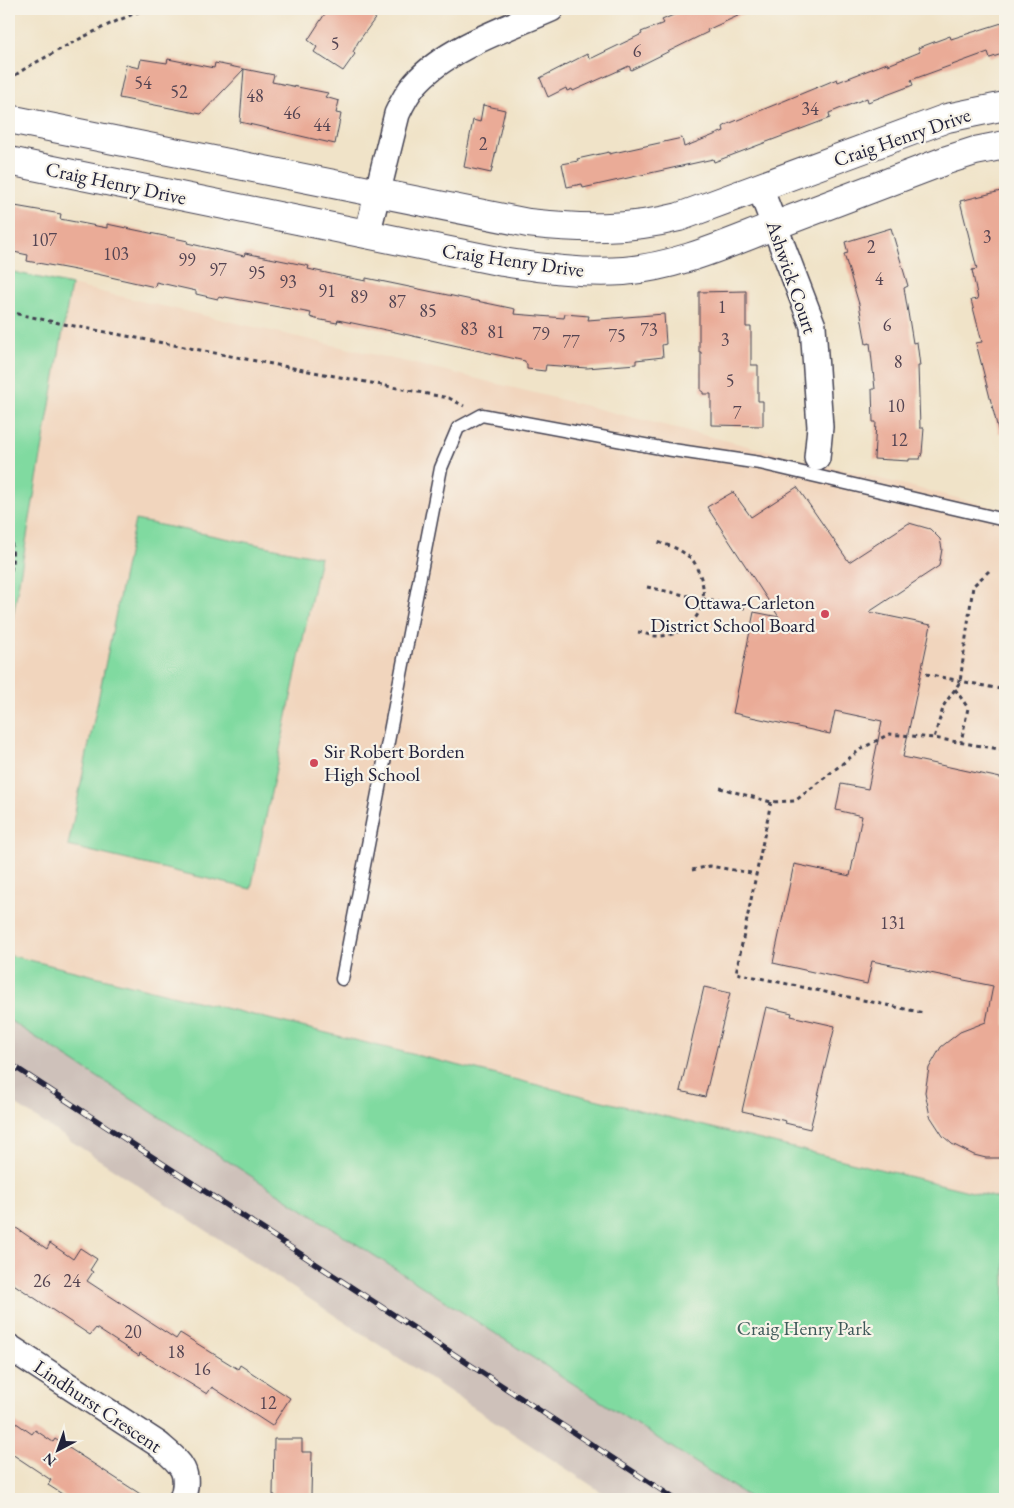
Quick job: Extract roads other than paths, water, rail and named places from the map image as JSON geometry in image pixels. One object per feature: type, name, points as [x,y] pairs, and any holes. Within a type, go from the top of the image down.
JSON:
[{"type":"street","points":[[367,235],[397,114],[414,84],[431,69],[455,53],[551,9]]},
{"type":"street","name":"Craig Henry Drive","points":[[9,119],[528,223],[590,228],[651,224],[679,217],[947,118],[1005,106]]},
{"type":"street","name":"Craig Henry Drive","points":[[9,161],[502,262],[562,270],[604,271],[651,267],[711,252],[774,225],[947,160],[975,151],[1005,145]]},
{"type":"street","name":"Ashwick Court","points":[[760,188],[813,326],[820,427],[818,458]]},
{"type":"street","name":"Lindhurst Crescent","points":[[9,1347],[158,1444],[174,1457],[186,1477],[182,1499]]},
{"type":"lane","points":[[342,979],[441,468],[458,428],[482,415],[666,449],[760,463],[1005,520]]},
{"type":"railway","points":[[9,1063],[675,1499]]},
{"type":"place","name":"Ottawa-Carleton District School Board","points":[[825,614]]},
{"type":"place","name":"Sir Robert Borden High School","points":[[314,763]]},
{"type":"park label","name":"Craig Henry Park","points":[[804,1328]]}]
